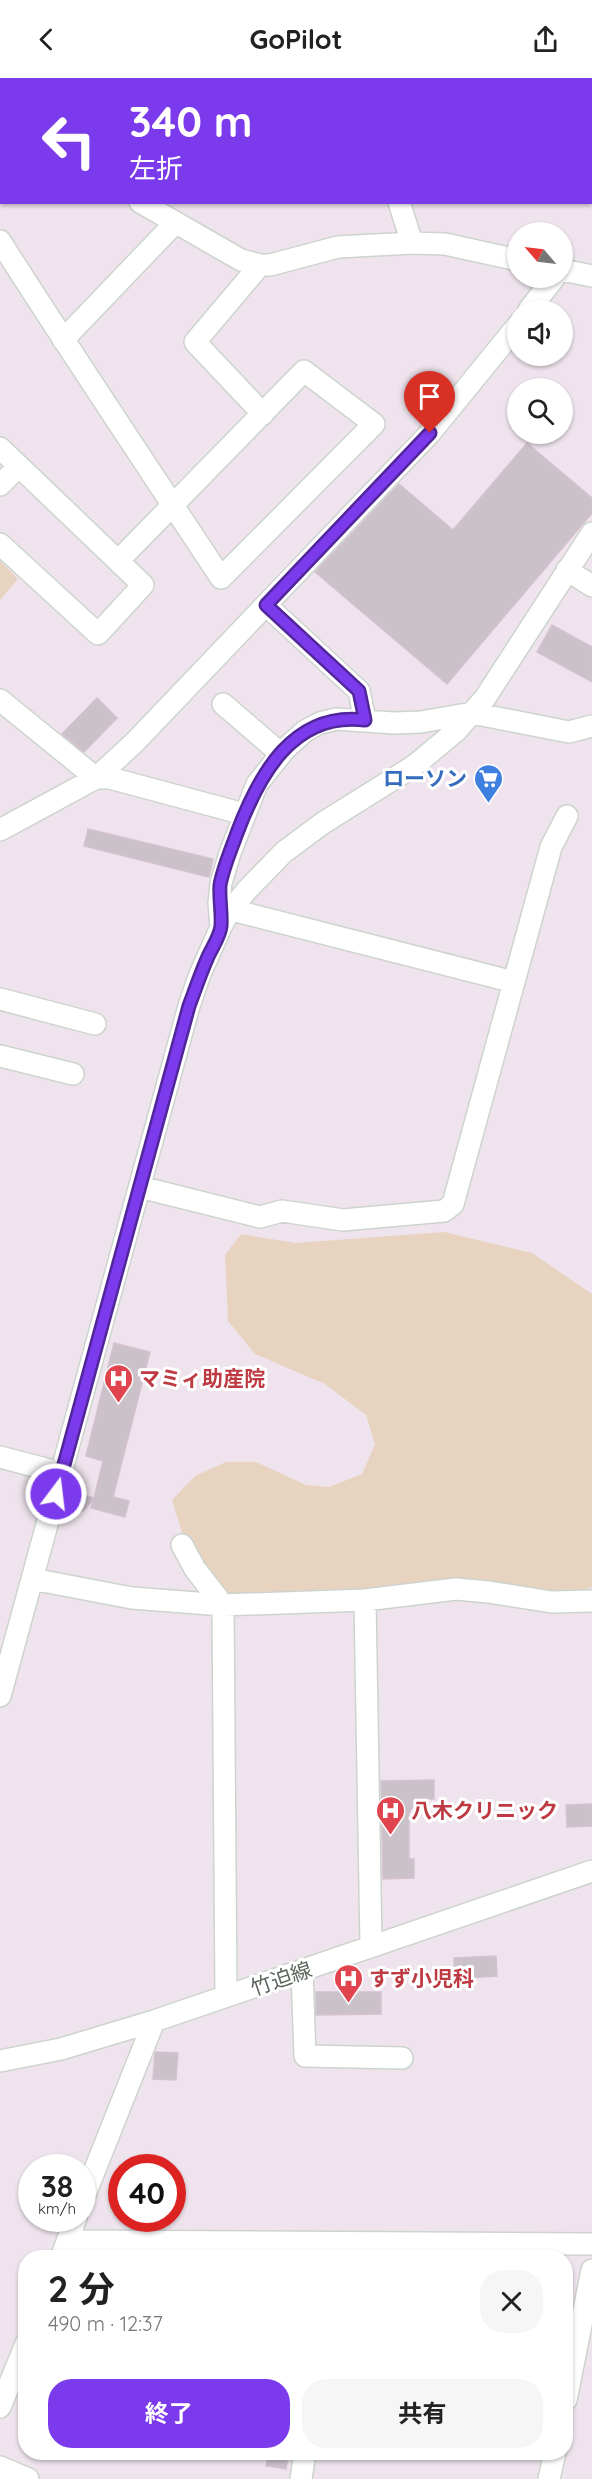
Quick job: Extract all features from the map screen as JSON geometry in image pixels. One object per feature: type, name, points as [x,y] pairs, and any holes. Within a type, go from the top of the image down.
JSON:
[{"type":"street","points":[[143,204],[241,260],[260,265],[270,265],[338,247],[412,243],[445,243],[507,257]]},
{"type":"street","points":[[400,204],[412,243]]},
{"type":"street","points":[[63,340],[175,223]]},
{"type":"street","points":[[0,241],[63,340],[173,505],[221,578],[374,424],[304,371],[263,414],[173,505],[118,561]]},
{"type":"street","points":[[260,265],[195,342],[263,414]]},
{"type":"street","points":[[573,272],[592,276]]},
{"type":"street","points":[[537,300],[546,288]]},
{"type":"street","points":[[0,830],[96,778],[134,743],[430,433],[507,338]]},
{"type":"street","points":[[0,448],[142,585],[98,634],[0,544]]},
{"type":"street","points":[[0,485],[19,466]]},
{"type":"street","points":[[0,1696],[189,1006],[200,974],[226,919],[284,852],[323,823],[414,766],[456,731],[485,698],[592,533]]},
{"type":"street","points":[[567,570],[592,586]]},
{"type":"street","points":[[266,605],[359,691],[365,720]]},
{"type":"street","points":[[0,700],[96,778],[110,778],[244,814]]},
{"type":"street","points":[[223,704],[281,754]]},
{"type":"street","points":[[226,919],[219,903],[221,883],[244,814],[257,784],[281,754],[305,731],[320,723],[336,719],[394,723],[421,722],[472,713],[569,732],[592,726]]},
{"type":"street","points":[[140,1187],[260,1217],[282,1210],[343,1220],[444,1211],[453,1204],[550,847],[567,816]]},
{"type":"street","points":[[226,919],[514,982]]},
{"type":"street","points":[[0,999],[95,1024]]},
{"type":"street","points":[[0,1056],[73,1074]]},
{"type":"street","points":[[0,1457],[61,1473]]},
{"type":"street","points":[[182,1545],[195,1569],[223,1605],[226,1996]]},
{"type":"street","points":[[32,1578],[132,1598],[223,1605],[365,1600],[456,1589],[552,1602],[592,1601]]},
{"type":"street","points":[[365,1600],[371,1946]]},
{"type":"street","name":"竹迫線","points":[[0,2061],[88,2042],[154,2021],[592,1871]]},
{"type":"street","points":[[302,1970],[305,2056],[402,2058]]},
{"type":"street","points":[[96,2167],[154,2021]]},
{"type":"street","points":[[71,2232],[64,2249],[298,2250]]},
{"type":"street","points":[[541,2250],[592,2244]]},
{"type":"street","points":[[573,2365],[592,2270]]},
{"type":"street","points":[[0,2407],[18,2363]]},
{"type":"street","points":[[301,2479],[304,2460]]},
{"type":"street","points":[[549,2479],[553,2460]]},
{"type":"street","points":[[0,2467],[28,2479]]},
{"type":"shaded area","points":[[0,561],[18,579],[0,600]]},
{"type":"shaded area","points":[[444,1232],[532,1253],[592,1294],[592,1587],[584,1590],[580,1597],[231,1601],[184,1539],[172,1500],[195,1476],[226,1462],[256,1462],[306,1485],[329,1487],[362,1474],[375,1444],[366,1415],[325,1384],[255,1354],[228,1321],[225,1255],[241,1234],[296,1243]]},
{"type":"building","points":[[526,444],[592,498],[592,513],[447,684],[315,572],[399,484],[453,530]]},
{"type":"building","points":[[552,625],[592,647],[592,682],[537,652]]},
{"type":"building","points":[[97,698],[117,718],[84,752],[62,734]]},
{"type":"building","points":[[88,829],[213,859],[209,877],[84,846]]},
{"type":"building","name":"マミィ助産院","points":[[114,1343],[150,1352],[113,1497],[129,1501],[125,1517],[91,1508],[94,1499],[83,1511],[72,1509],[75,1493],[94,1498],[103,1461],[86,1456]]},
{"type":"building","name":"八木クリニック","points":[[434,1780],[434,1799],[418,1799],[409,1813],[409,1859],[414,1859],[414,1878],[383,1879],[381,1781]]},
{"type":"building","points":[[592,1804],[592,1826],[567,1827],[566,1805]]},
{"type":"building","points":[[496,1956],[497,1976],[455,1979],[454,1958]]},
{"type":"building","name":"すず小児科","points":[[316,1992],[381,1992],[381,2014],[316,2015]]},
{"type":"building","points":[[155,2052],[178,2053],[176,2080],[153,2079]]},
{"type":"building","points":[[267,2460],[288,2460],[286,2469],[266,2466]]},
{"type":"place","name":"ローソン","points":[[488,804]]},
{"type":"place","name":"マミィ助産院","points":[[118,1404]]},
{"type":"place","name":"八木クリニック","points":[[390,1836]]},
{"type":"place","name":"すず小児科","points":[[348,2004]]},
{"type":"route","points":[[56,1494],[189,1006],[200,974],[221,927],[219,903],[221,883],[244,814],[257,784],[272,763],[305,731],[320,723],[336,719],[365,720],[359,691],[266,605],[430,433]]}]
